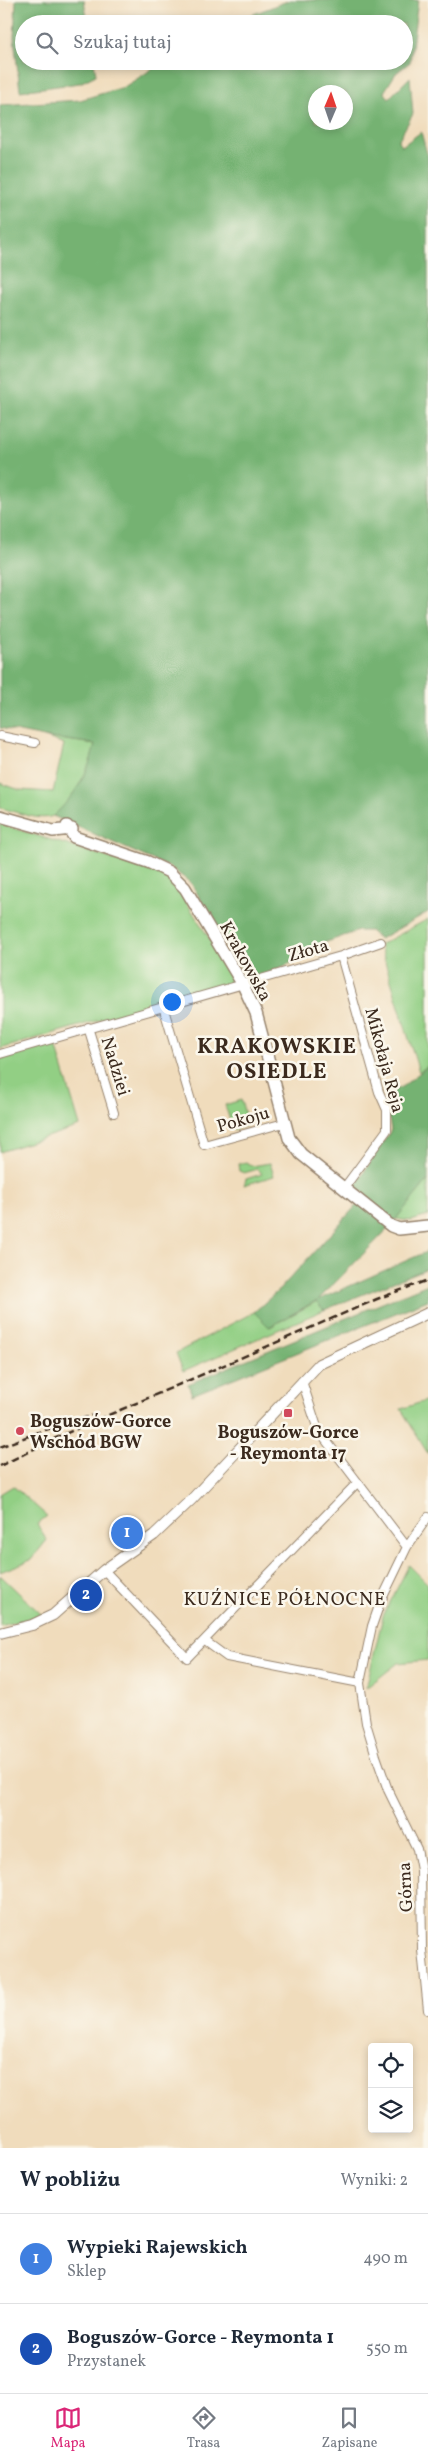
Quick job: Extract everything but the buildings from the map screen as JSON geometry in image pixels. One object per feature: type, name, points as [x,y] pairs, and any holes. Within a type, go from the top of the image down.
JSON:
[{"type":"main road","name":"Krakowska","points":[[0,816],[47,830],[70,827],[78,838],[148,862],[169,872],[178,879],[243,984],[256,1013],[288,1138],[301,1154],[391,1226],[399,1229],[428,1226]]},
{"type":"street","points":[[0,736],[35,743]]},
{"type":"street","name":"Złota","points":[[0,1054],[88,1027],[342,956],[381,942]]},
{"type":"street","name":"Mikołaja Reja","points":[[342,956],[379,1092],[386,1110],[387,1130],[347,1190]]},
{"type":"street","name":"Pokoju","points":[[163,1006],[204,1146],[284,1123]]},
{"type":"street","name":"Nadziei","points":[[88,1027],[114,1113]]},
{"type":"street","points":[[0,1633],[32,1625],[54,1616],[104,1570],[154,1535],[192,1499],[319,1364],[428,1313]]},
{"type":"street","points":[[302,1381],[318,1430],[407,1547]]},
{"type":"street","points":[[104,1570],[187,1658],[357,1483]]},
{"type":"street","points":[[205,1641],[228,1657],[360,1683],[372,1626],[380,1603],[407,1547],[428,1517]]},
{"type":"street","name":"Górna","points":[[360,1683],[366,1723],[376,1756],[388,1790],[409,1829],[421,1870],[422,1950],[428,2010]]},
{"type":"green space","points":[[16,0],[84,0],[86,15],[15,15]]},
{"type":"green space","points":[[290,0],[418,0],[413,39],[413,15],[251,15]]},
{"type":"green space","points":[[18,70],[95,70],[96,75],[80,83],[20,91]]},
{"type":"green space","points":[[151,70],[400,70],[384,92],[389,98],[410,77],[413,114],[398,141],[402,146],[421,132],[428,157],[428,912],[380,939],[370,931],[358,931],[318,945],[300,959],[259,977],[247,978],[191,883],[171,868],[53,816],[80,783],[89,764],[95,744],[44,737],[0,728],[0,105],[80,100],[124,87]]},
{"type":"green space","points":[[44,737],[96,744],[86,773],[75,794],[61,811],[47,818],[34,817],[0,808],[0,783],[20,790],[53,792],[64,744]]},
{"type":"green space","points":[[0,824],[164,875],[180,892],[233,976],[233,981],[0,1049]]},
{"type":"green space","points":[[428,919],[428,1066],[419,1072],[380,945]]},
{"type":"green space","points":[[55,1042],[80,1126],[0,1152],[0,1059]]},
{"type":"green space","points":[[428,1066],[428,1180],[387,1230],[318,1300],[428,1251],[428,1268],[324,1310],[316,1301],[269,1327],[254,1312],[280,1289],[366,1195],[355,1186],[391,1130],[385,1096],[403,1086]]},
{"type":"green space","points":[[241,1100],[248,1125],[233,1130],[225,1105]]},
{"type":"green space","points":[[246,1162],[252,1166],[270,1163],[274,1176],[244,1185],[246,1179],[262,1174],[258,1169],[244,1173],[239,1171],[238,1164]]},
{"type":"green space","points":[[428,1180],[428,1216],[411,1221],[395,1219]]},
{"type":"green space","points":[[428,1284],[428,1300],[192,1395],[188,1384]]},
{"type":"green space","points":[[317,1301],[324,1310],[183,1371],[176,1353],[254,1312],[270,1327]]},
{"type":"green space","points":[[428,1400],[428,1454],[401,1409]]},
{"type":"green space","points":[[13,1486],[47,1516],[37,1524],[47,1540],[31,1560],[0,1572],[0,1494]]},
{"type":"green space","points":[[409,1565],[428,1584],[428,1660],[398,1663],[366,1688],[383,1616]]},
{"type":"green space","points":[[0,1575],[42,1615],[0,1626]]},
{"type":"railway","points":[[0,1466],[60,1436],[377,1299],[428,1280]]},
{"type":"railway","points":[[0,1447],[39,1432],[94,1415]]},
{"type":"place","name":"Boguszów-Gorce - Reymonta 17","points":[[288,1413]]},
{"type":"place","name":"Boguszów-Gorce Wschód BGW","points":[[20,1431]]},
{"type":"place","name":"Wypieki Rajewskich","points":[[127,1533]]},
{"type":"place","name":"Boguszów-Gorce - Reymonta 1","points":[[86,1595]]},
{"type":"district","name":"KRAKOWSKIE OSIEDLE","points":[[277,1058]]},
{"type":"district","name":"KUŹNICE PÓŁNOCNE","points":[[285,1598]]}]
